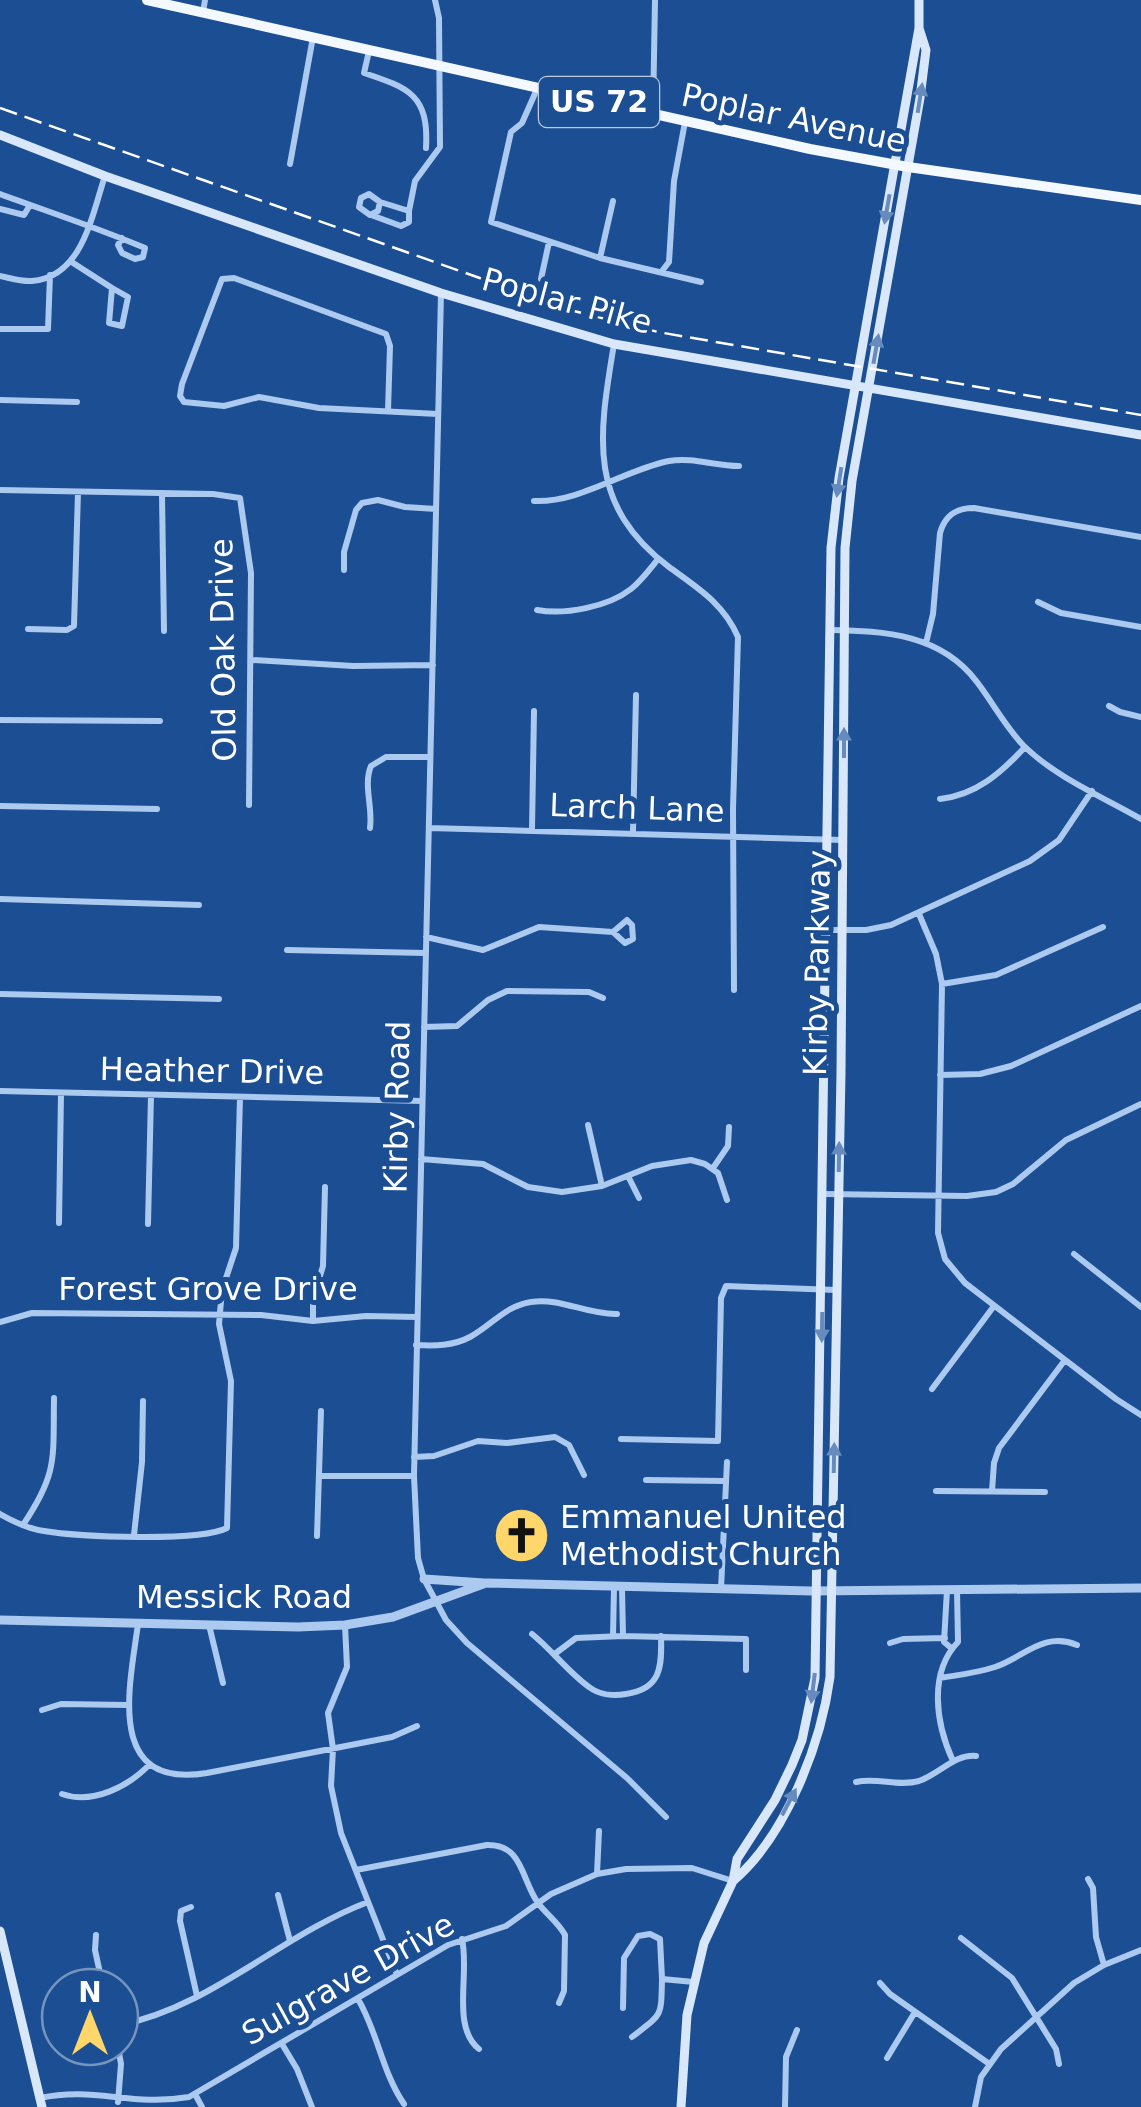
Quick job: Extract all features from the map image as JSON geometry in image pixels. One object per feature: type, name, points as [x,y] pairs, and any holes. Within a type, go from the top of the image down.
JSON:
[{"type":"main road","name":"Poplar Avenue","points":[[148,0],[204,6],[438,66],[894,165],[1141,200]]},
{"type":"main road","name":"Kirby Parkway","points":[[681,2107],[686,2015],[704,1943],[733,1881],[737,1859],[776,1800],[802,1740],[815,1678],[834,519],[919,28],[919,0]]},
{"type":"main road","name":"Kirby Parkway","points":[[733,1881],[750,1866],[778,1823],[807,1767],[818,1736],[830,1676],[846,520],[925,60],[919,28]]},
{"type":"main road","name":"Poplar Pike","points":[[0,135],[105,176],[441,292],[614,344],[1141,435]]},
{"type":"main road","points":[[0,1931],[41,2103]]},
{"type":"street","points":[[409,211],[380,202],[374,194],[361,198],[362,212],[401,226],[408,222],[415,181],[440,147],[439,18],[435,0]]},
{"type":"street","points":[[652,114],[655,0]]},
{"type":"street","points":[[290,164],[313,36]]},
{"type":"street","points":[[369,50],[364,73],[411,92],[427,122],[426,148]]},
{"type":"street","points":[[537,88],[522,123],[510,132],[491,222],[600,258],[701,282]]},
{"type":"street","points":[[427,122],[439,122]]},
{"type":"street","points":[[662,271],[669,262],[674,181],[686,122]]},
{"type":"street","points":[[0,276],[32,281],[50,275],[80,252],[105,176]]},
{"type":"street","points":[[0,194],[122,238]]},
{"type":"street","points":[[600,258],[614,201]]},
{"type":"street","points":[[370,215],[378,210],[380,202]]},
{"type":"street","points":[[0,208],[24,216],[30,205]]},
{"type":"street","points":[[541,279],[549,242]]},
{"type":"street","points":[[70,261],[128,296],[122,326],[109,323],[112,288]]},
{"type":"street","points":[[0,330],[48,329],[50,275]]},
{"type":"street","points":[[388,412],[388,336],[225,277],[218,286],[182,384],[181,400],[224,406],[264,397],[319,408],[388,412],[438,414]]},
{"type":"street","name":"Kirby Road","points":[[441,292],[416,1345],[414,1476],[418,1558],[435,1602],[459,1636],[627,1778],[666,1817]]},
{"type":"street","points":[[614,344],[601,444],[608,481],[625,523],[658,559],[715,601],[730,618],[738,638],[734,990]]},
{"type":"street","points":[[0,400],[77,402]]},
{"type":"street","points":[[534,501],[556,499],[678,460],[740,466]]},
{"type":"street","points":[[0,490],[162,494],[164,631]]},
{"type":"street","points":[[28,630],[67,630],[74,626],[78,492]]},
{"type":"street","name":"Old Oak Drive","points":[[162,494],[239,496],[246,518],[252,660],[249,805]]},
{"type":"street","points":[[344,570],[344,552],[356,510],[362,503],[378,500],[406,508],[436,509]]},
{"type":"street","points":[[926,643],[933,614],[940,533],[953,512],[974,508],[1141,537]]},
{"type":"street","points":[[537,610],[566,611],[620,596],[634,587],[658,559]]},
{"type":"street","points":[[1038,602],[1061,613],[1141,627]]},
{"type":"street","points":[[830,630],[890,632],[926,643],[970,674],[1025,747],[1141,820]]},
{"type":"street","points":[[252,660],[353,666],[432,664]]},
{"type":"street","points":[[633,832],[636,694]]},
{"type":"street","points":[[1110,706],[1141,717]]},
{"type":"street","points":[[532,830],[534,711]]},
{"type":"street","points":[[0,720],[160,722]]},
{"type":"street","points":[[940,800],[980,787],[1025,747]]},
{"type":"street","points":[[370,828],[372,804],[366,782],[371,766],[386,756],[430,756]]},
{"type":"street","points":[[826,930],[882,928],[1048,850],[1092,791]]},
{"type":"street","points":[[0,806],[157,809]]},
{"type":"street","name":"Larch Lane","points":[[429,828],[843,840]]},
{"type":"street","points":[[0,899],[199,904]]},
{"type":"street","points":[[918,914],[936,954],[942,984],[939,1238],[945,1259],[964,1283],[1141,1415]]},
{"type":"street","points":[[426,937],[483,950],[538,927],[613,932]]},
{"type":"street","points":[[942,984],[996,975],[1103,927]]},
{"type":"street","points":[[288,950],[425,954]]},
{"type":"street","points":[[424,1027],[457,1026],[494,995],[507,990],[588,992],[603,998]]},
{"type":"street","points":[[0,994],[219,998]]},
{"type":"street","points":[[940,1075],[980,1074],[1011,1066],[1141,1006]]},
{"type":"street","name":"Heather Drive","points":[[0,1091],[422,1102]]},
{"type":"street","points":[[59,1222],[61,1093]]},
{"type":"street","points":[[148,1224],[151,1095]]},
{"type":"street","points":[[0,1514],[23,1525],[58,1533],[179,1536],[226,1530],[231,1381],[220,1335],[220,1314],[223,1286],[236,1248],[240,1097]]},
{"type":"street","points":[[824,1194],[976,1196],[1004,1188],[1066,1140],[1141,1104]]},
{"type":"street","points":[[588,1125],[602,1186]]},
{"type":"street","points":[[714,1168],[726,1151],[729,1128]]},
{"type":"street","points":[[421,1159],[482,1164],[520,1184],[570,1192],[602,1186],[675,1160],[696,1161],[714,1168],[724,1182],[727,1200]]},
{"type":"street","points":[[628,1176],[639,1198]]},
{"type":"street","points":[[313,1321],[323,1266],[325,1187]]},
{"type":"street","points":[[1074,1254],[1141,1307]]},
{"type":"street","points":[[621,1439],[718,1441],[724,1288],[740,1284],[771,1289],[836,1290]]},
{"type":"street","points":[[416,1345],[446,1345],[464,1340],[503,1312],[529,1302],[616,1314]]},
{"type":"street","points":[[932,1389],[994,1306]]},
{"type":"street","name":"Forest Grove Drive","points":[[0,1322],[32,1313],[220,1314],[313,1321],[417,1317]]},
{"type":"street","points":[[992,1491],[999,1448],[1064,1360]]},
{"type":"street","points":[[23,1525],[52,1474],[54,1398]]},
{"type":"street","points":[[134,1535],[142,1462],[143,1401]]},
{"type":"street","points":[[318,1536],[321,1411]]},
{"type":"street","points":[[414,1456],[434,1456],[478,1441],[511,1443],[552,1436],[570,1445],[584,1475]]},
{"type":"street","points":[[721,1590],[727,1462]]},
{"type":"street","points":[[320,1476],[414,1476]]},
{"type":"street","points":[[646,1480],[724,1480]]},
{"type":"street","points":[[936,1491],[1046,1492]]},
{"type":"street","points":[[661,1514],[671,1519],[723,1520]]},
{"type":"street","points":[[424,1580],[486,1583]]},
{"type":"street","name":"Messick Road","points":[[0,1620],[345,1625],[393,1617],[486,1583],[817,1591],[1141,1588]]},
{"type":"street","points":[[618,1588],[623,1636]]},
{"type":"street","points":[[613,1636],[618,1588]]},
{"type":"street","points":[[952,1590],[945,1638],[950,1647],[940,1678],[938,1716],[953,1760]]},
{"type":"street","points":[[950,1647],[956,1646],[958,1638],[952,1590]]},
{"type":"street","points":[[138,1623],[127,1706],[130,1736],[150,1764],[168,1772],[190,1776],[399,1736],[418,1726]]},
{"type":"street","points":[[209,1624],[223,1683]]},
{"type":"street","points":[[345,1625],[347,1667],[328,1713],[333,1749],[332,1792],[341,1834],[397,1976]]},
{"type":"street","points":[[532,1634],[590,1689],[618,1695],[647,1689],[657,1678],[662,1636]]},
{"type":"street","points":[[556,1653],[576,1638],[662,1636],[746,1640],[746,1670]]},
{"type":"street","points":[[890,1643],[945,1638]]},
{"type":"street","points":[[940,1678],[1000,1666],[1016,1654],[1042,1645],[1067,1641],[1077,1645]]},
{"type":"street","points":[[42,1710],[61,1704],[127,1706]]},
{"type":"street","points":[[856,1782],[911,1782],[940,1772],[953,1760],[976,1756]]},
{"type":"street","points":[[62,1794],[76,1798],[118,1788],[150,1764]]},
{"type":"street","points":[[597,1874],[599,1832]]},
{"type":"street","points":[[356,1870],[500,1845],[517,1858],[538,1903],[564,1935],[564,1986],[559,2003]]},
{"type":"street","name":"Sulgrave Drive","points":[[41,2103],[76,2094],[156,2104],[195,2094],[462,1940],[506,1926],[561,1889],[597,1874],[632,1868],[692,1868],[733,1881]]},
{"type":"street","points":[[1088,1879],[1104,1965]]},
{"type":"street","points":[[278,1895],[290,1941]]},
{"type":"street","points":[[140,2022],[156,2018],[197,1997],[335,1915],[368,1902]]},
{"type":"street","points":[[192,1907],[182,1911],[180,1918],[197,1997]]},
{"type":"street","points":[[623,2008],[624,1958],[638,1936],[650,1934],[660,1938],[663,2007],[659,2017],[632,2038]]},
{"type":"street","points":[[96,1935],[98,1967]]},
{"type":"street","points":[[961,1938],[1008,1974],[1056,2049],[1059,2064]]},
{"type":"street","points":[[462,1940],[466,1966],[464,2026],[470,2042],[479,2049]]},
{"type":"street","points":[[975,2107],[978,2086],[988,2063],[1065,1990],[1104,1965],[1141,1950]]},
{"type":"street","points":[[662,1979],[694,1982]]},
{"type":"street","points":[[880,1983],[988,2063]]},
{"type":"street","points":[[358,1999],[372,2026],[389,2078],[404,2104]]},
{"type":"street","points":[[887,2058],[915,2012]]},
{"type":"street","points":[[784,2107],[786,2058],[797,2030]]},
{"type":"street","points":[[282,2044],[312,2107]]},
{"type":"street","points":[[118,2102],[121,2067]]},
{"type":"street","points":[[195,2094],[202,2107]]},
{"type":"railway","points":[[0,108],[570,310],[658,332],[1141,415]]},
{"type":"place","name":"Emmanuel United Methodist Church","points":[[521,1535]]}]
